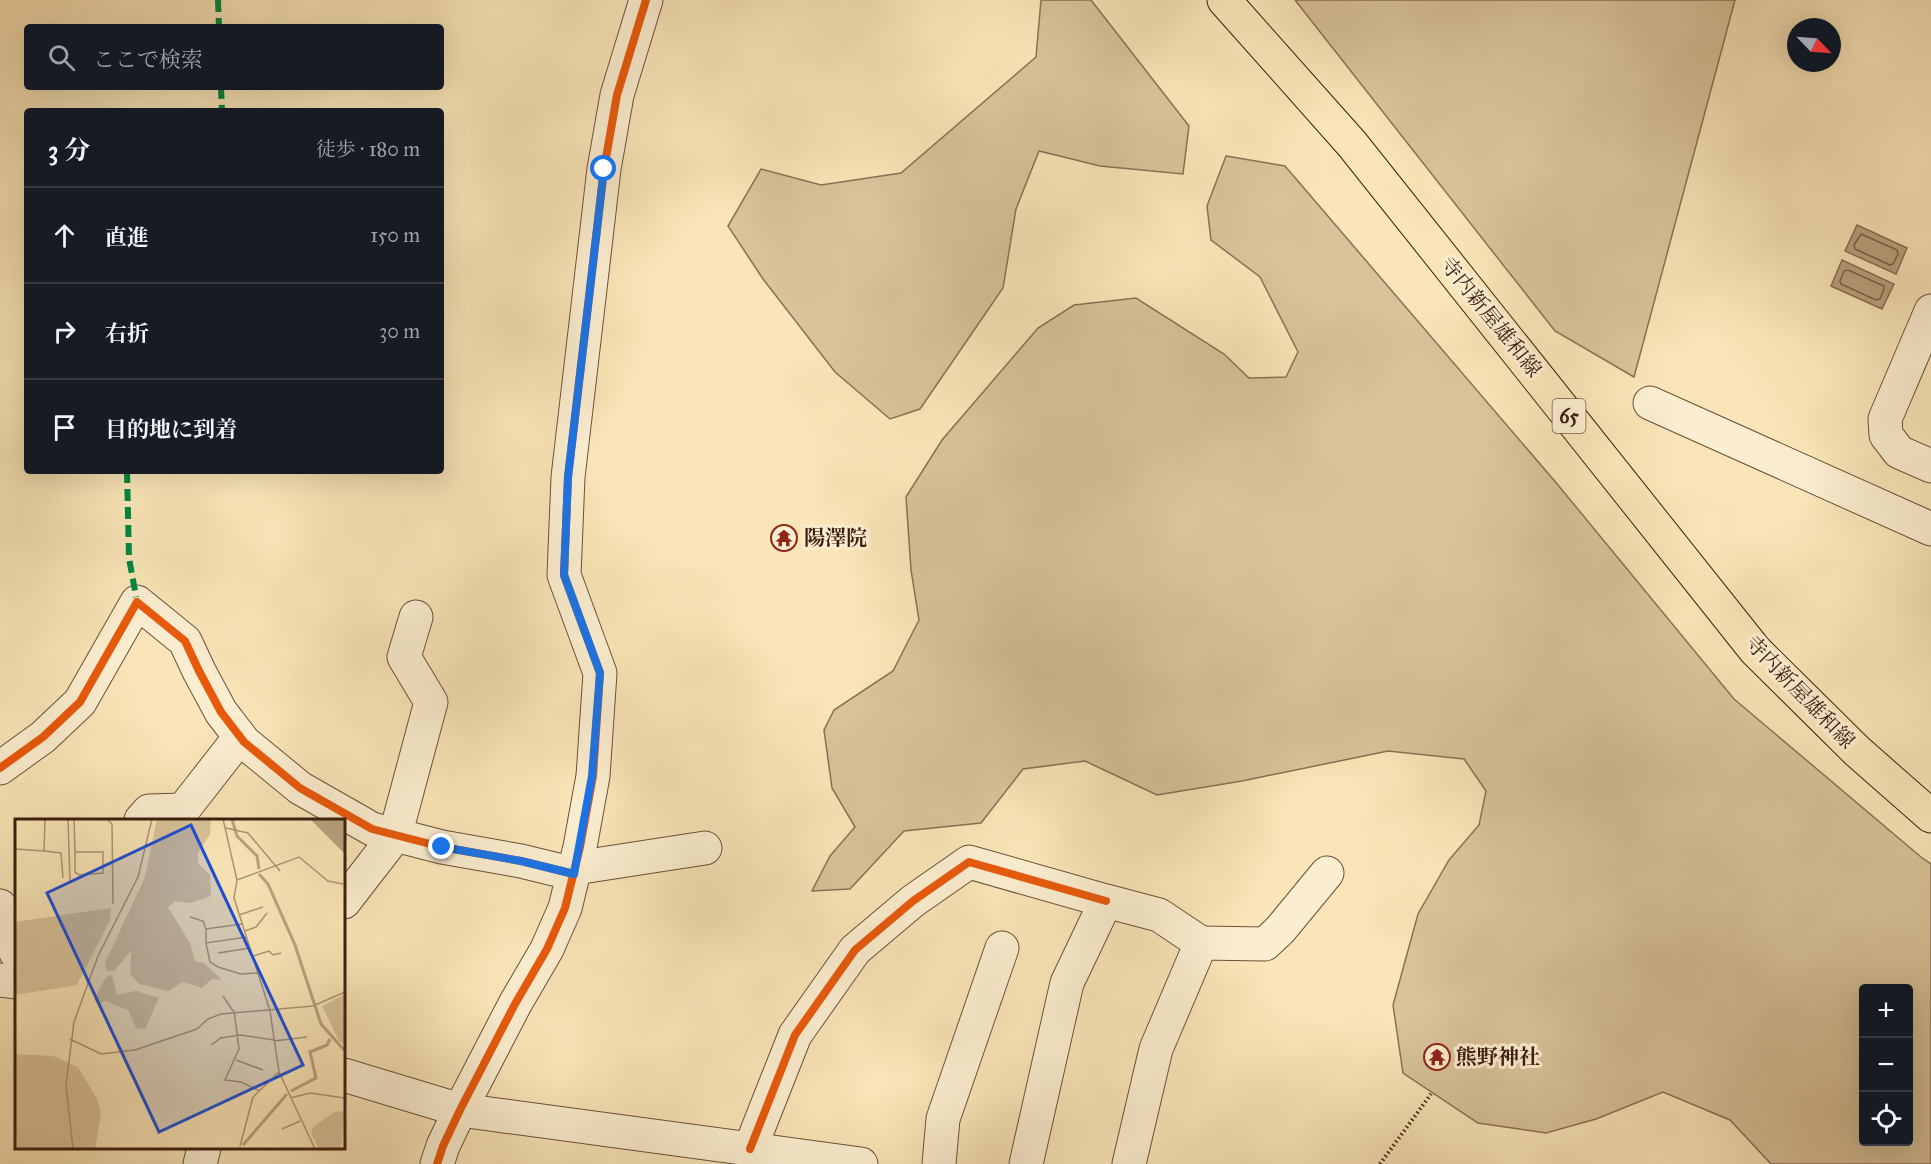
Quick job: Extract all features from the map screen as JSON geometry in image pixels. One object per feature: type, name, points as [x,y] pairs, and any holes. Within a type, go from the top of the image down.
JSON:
[{"type":"main road","name":"寺内新屋雄和線","points":[[1224,0],[1352,144],[1755,650],[1857,751],[1931,816]]},
{"type":"street","points":[[436,1164],[460,1110],[546,949],[565,908],[592,776],[600,673],[564,575],[568,477],[604,169],[617,95],[646,0]]},
{"type":"street","points":[[1931,311],[1885,419],[1886,435],[1899,452],[1931,466]]},
{"type":"street","points":[[1650,403],[1931,529]]},
{"type":"street","points":[[0,768],[44,737],[80,702],[137,602],[185,641],[220,712],[240,737],[300,788],[372,830],[442,847],[574,871],[705,848]]},
{"type":"street","points":[[345,901],[395,836],[432,702],[404,657],[416,616]]},
{"type":"street","points":[[142,819],[149,811],[183,810],[240,737]]},
{"type":"street","points":[[750,1149],[795,1035],[855,950],[913,901],[969,862],[1159,915],[1201,943],[1265,944],[1280,930],[1327,873]]},
{"type":"street","points":[[1026,1164],[1067,983],[1106,901]]},
{"type":"street","points":[[0,906],[15,950]]},
{"type":"street","points":[[1129,1164],[1156,1049],[1201,943]]},
{"type":"street","points":[[939,1164],[943,1119],[1002,948]]},
{"type":"street","points":[[0,980],[15,982]]},
{"type":"street","points":[[345,1075],[460,1110],[861,1164]]},
{"type":"street","points":[[200,1164],[204,1149]]},
{"type":"path","points":[[1380,1164],[1431,1094]]},
{"type":"shaded area","points":[[1041,0],[1091,0],[1189,126],[1183,174],[1100,166],[1039,151],[1016,209],[1003,288],[920,409],[890,419],[835,372],[763,279],[728,226],[761,169],[821,185],[901,173],[1036,57]]},
{"type":"shaded area","points":[[1295,0],[1735,0],[1634,377],[1555,331]]},
{"type":"shaded area","points":[[1226,156],[1285,166],[1558,485],[1734,699],[1931,864],[1931,1164],[1771,1164],[1730,1120],[1663,1092],[1596,1119],[1546,1133],[1478,1123],[1403,1073],[1393,1005],[1418,914],[1449,860],[1479,825],[1486,791],[1464,759],[1388,751],[1242,781],[1157,795],[1085,761],[1023,769],[981,823],[904,831],[850,889],[812,891],[830,856],[855,827],[832,788],[824,730],[834,710],[893,671],[919,620],[911,570],[906,497],[942,440],[1038,328],[1074,305],[1136,298],[1224,354],[1249,378],[1286,377],[1298,352],[1260,277],[1211,240],[1207,206]]},
{"type":"water","points":[[1857,225],[1907,248],[1896,274],[1845,251]]},
{"type":"water","points":[[1842,260],[1894,284],[1882,309],[1831,286]]},
{"type":"marked path","points":[[218,0],[219,24]]},
{"type":"marked path","points":[[221,90],[222,108]]},
{"type":"marked path","points":[[127,474],[129,558],[137,602]]},
{"type":"cycle path","points":[[437,1164],[460,1110],[515,1004],[547,949],[565,908],[580,847],[593,776],[600,673],[564,575],[568,477],[604,169],[617,95],[646,0]]},
{"type":"cycle path","points":[[0,768],[43,737],[80,702],[137,602],[185,641],[221,712],[244,742],[300,788],[372,829],[442,847],[521,861],[574,874]]},
{"type":"cycle path","points":[[750,1149],[795,1035],[855,950],[913,901],[969,862],[1106,901]]},
{"type":"place","name":"陽澤院","points":[[784,538]]},
{"type":"place","name":"熊野神社","points":[[1437,1057]]},
{"type":"route","points":[[442,847],[521,861],[574,874],[592,776],[600,673],[564,575],[568,477],[604,169]]}]
